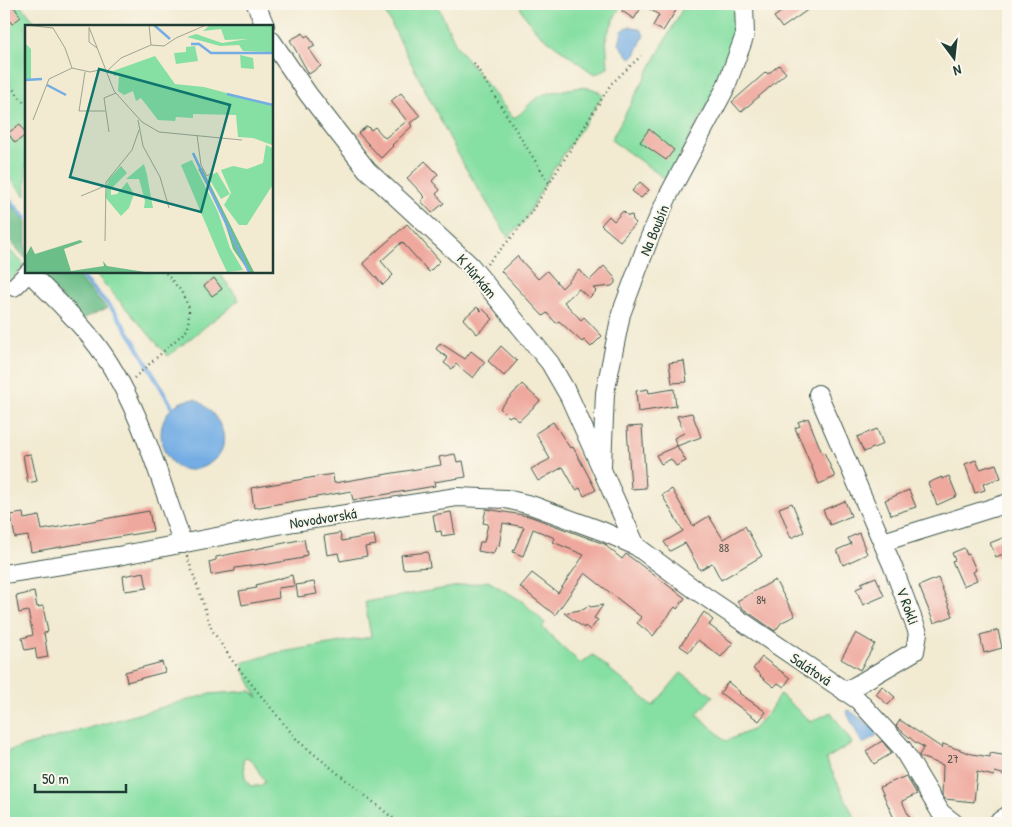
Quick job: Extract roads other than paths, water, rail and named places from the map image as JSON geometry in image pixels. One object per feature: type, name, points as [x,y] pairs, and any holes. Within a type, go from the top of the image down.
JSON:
[{"type":"street","points":[[256,4],[265,25]]},
{"type":"street","name":"Na Boubín","points":[[602,469],[605,393],[621,314],[649,239],[668,196],[725,89],[745,36],[744,4]]},
{"type":"street","name":"K Hůrkám","points":[[272,41],[308,94],[366,170],[470,265],[550,363],[569,396],[636,546]]},
{"type":"street","points":[[14,288],[29,272],[93,340],[123,387],[134,409],[183,544]]},
{"type":"street","name":"V Rokli","points":[[818,394],[883,542],[918,633],[915,651],[845,692]]},
{"type":"street","name":"Novodvorská","points":[[4,574],[183,544],[294,522],[457,497],[506,498],[531,505],[602,531],[636,546]]},
{"type":"street","points":[[883,542],[1008,503]]},
{"type":"street","name":"Salátová","points":[[636,546],[696,591],[858,700],[902,748],[941,813],[954,823]]},
{"type":"street","points":[[997,823],[1008,815]]},
{"type":"water","points":[[630,26],[641,30],[644,35],[635,55],[630,58],[619,44],[622,31]]},
{"type":"water","points":[[195,399],[211,412],[217,420],[224,438],[223,447],[218,455],[210,463],[193,470],[179,467],[168,458],[162,445],[161,430],[166,415],[177,404]]},
{"type":"water","points":[[849,710],[877,731],[877,735],[862,743],[846,711]]},
{"type":"waterway","points":[[4,194],[25,217]]},
{"type":"waterway","points":[[78,272],[115,312],[174,410]]}]
